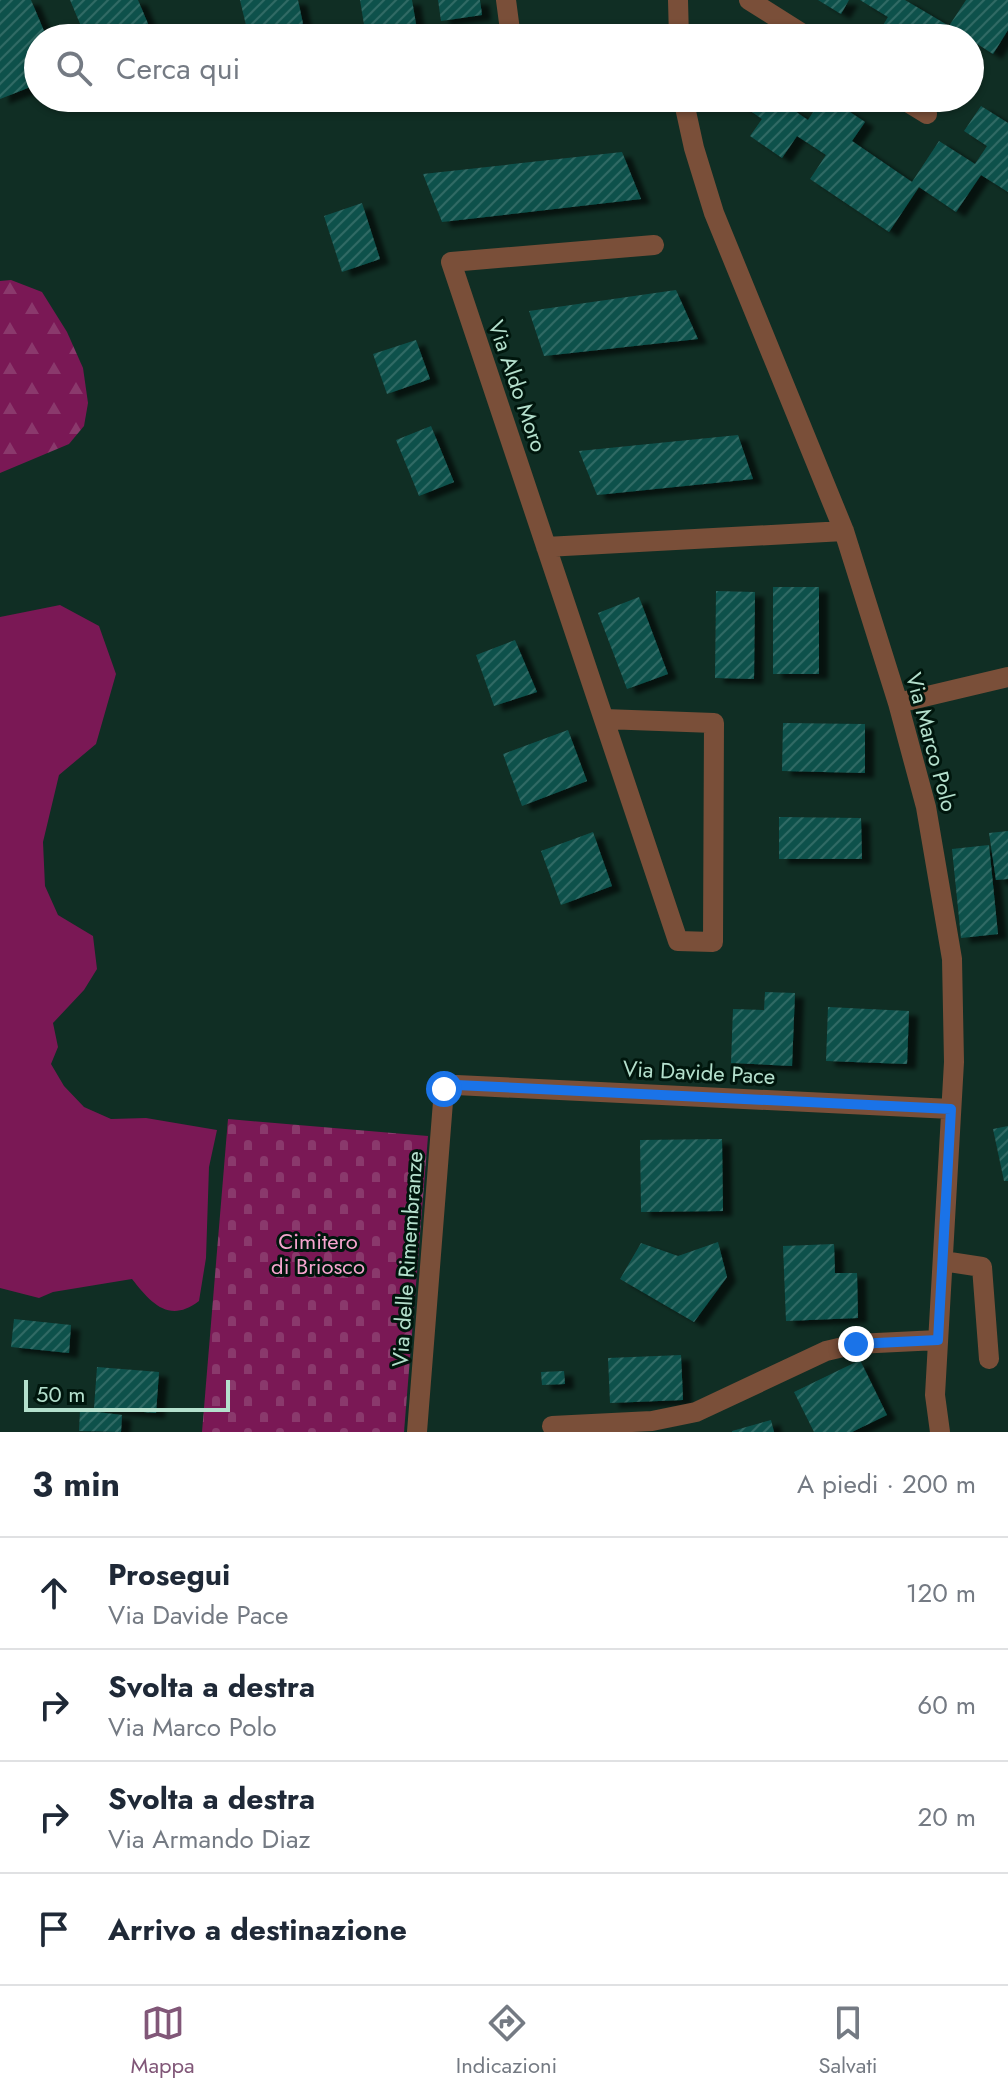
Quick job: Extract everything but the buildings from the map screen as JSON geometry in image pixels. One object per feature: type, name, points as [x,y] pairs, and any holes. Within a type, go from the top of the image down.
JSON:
[{"type":"street","points":[[506,0],[509,24]]},
{"type":"street","points":[[678,0],[679,24]]},
{"type":"street","points":[[749,0],[787,24]]},
{"type":"street","name":"Via Marco Polo","points":[[686,112],[714,213],[844,531],[898,703],[926,807],[952,959],[954,1062],[935,1395],[940,1432]]},
{"type":"street","name":"Via Aldo Moro","points":[[604,719],[714,723],[713,942],[678,941],[451,262],[654,245]]},
{"type":"street","points":[[546,547],[844,531]]},
{"type":"street","points":[[898,703],[1008,677]]},
{"type":"street","name":"Via Davide Pace","points":[[444,1089],[456,1085],[951,1109]]},
{"type":"street","name":"Via delle Rimembranze","points":[[417,1432],[444,1089]]},
{"type":"street","points":[[943,1261],[982,1267],[989,1359]]},
{"type":"street","points":[[552,1426],[652,1421],[696,1412],[826,1351],[856,1344],[938,1340]]},
{"type":"green space","points":[[11,280],[42,292],[67,332],[83,368],[88,403],[84,426],[69,444],[0,473],[0,281]]},
{"type":"green space","points":[[60,605],[99,626],[116,674],[96,744],[59,775],[43,842],[45,886],[58,915],[93,936],[97,969],[84,990],[53,1023],[58,1047],[51,1064],[64,1086],[84,1107],[111,1119],[146,1118],[217,1130],[209,1167],[206,1258],[199,1301],[179,1311],[161,1308],[132,1279],[53,1292],[39,1298],[0,1288],[0,617]]},
{"type":"green space","name":"Cimitero di Briosco","points":[[228,1119],[428,1136],[404,1432],[202,1432]]},
{"type":"route","points":[[444,1089],[456,1085],[951,1109],[938,1340],[856,1344]]}]
